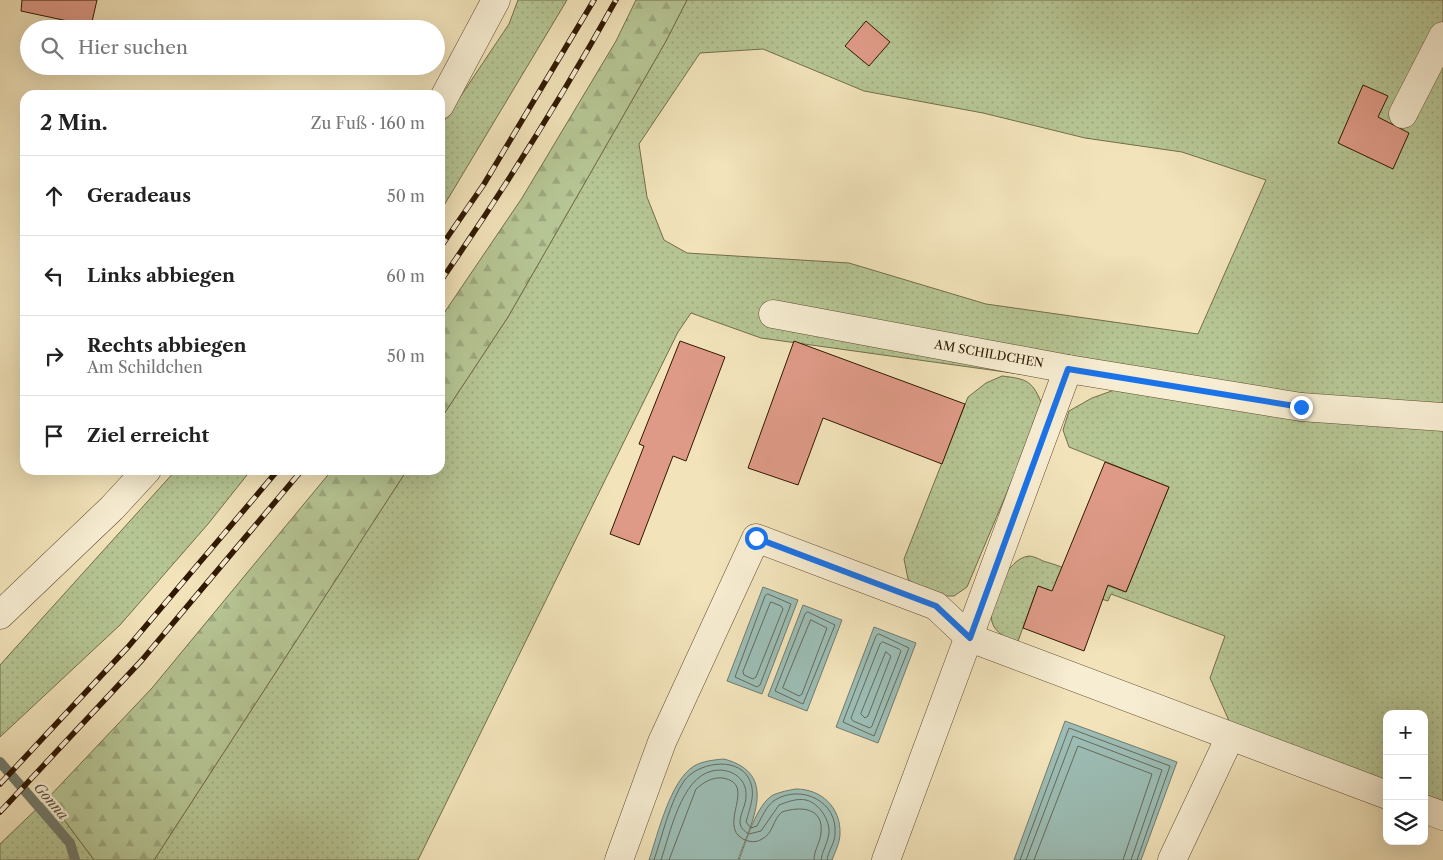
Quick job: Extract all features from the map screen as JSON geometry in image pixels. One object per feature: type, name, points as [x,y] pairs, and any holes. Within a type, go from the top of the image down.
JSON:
[{"type":"street","points":[[445,96],[496,0]]},
{"type":"street","points":[[1403,114],[1443,36]]},
{"type":"street","name":"AM SCHILDCHEN","points":[[773,314],[1068,369],[1301,407],[1443,416]]},
{"type":"street","points":[[886,860],[970,638],[1068,369]]},
{"type":"street","points":[[0,615],[112,508],[142,475]]},
{"type":"street","points":[[619,860],[662,742],[756,538],[936,606],[970,638],[1383,794]]},
{"type":"street","points":[[1172,860],[1230,737]]},
{"type":"street","points":[[1428,810],[1443,816]]},
{"type":"green space","points":[[518,0],[567,0],[445,204],[445,120],[509,24]]},
{"type":"green space","points":[[636,0],[687,0],[666,41],[508,317],[445,412],[445,312],[522,198],[616,41]]},
{"type":"green space","points":[[687,0],[1443,0],[1443,801],[1428,795],[1428,710],[1383,710],[1383,780],[1230,723],[1210,678],[1225,636],[1111,594],[1108,601],[1091,596],[1087,604],[1038,586],[1017,644],[996,629],[992,622],[991,614],[1000,583],[1013,564],[1029,556],[1126,592],[1169,487],[1069,447],[1063,430],[1069,411],[1092,398],[1120,388],[761,338],[691,313],[678,332],[418,860],[154,860],[404,475],[445,475],[445,412],[508,317],[666,41]],"holes":[[[763,49],[864,91],[983,113],[1085,138],[1182,152],[1266,180],[1198,334],[986,304],[849,263],[687,253],[664,240],[647,197],[639,144],[700,53]]]},
{"type":"green space","points":[[1002,376],[1018,378],[1028,383],[1036,392],[1043,407],[967,587],[954,596],[938,596],[919,589],[908,579],[904,559],[968,397],[986,383]]},
{"type":"green space","points":[[171,475],[247,475],[208,524],[120,625],[0,737],[0,665]]},
{"type":"green space","points":[[328,475],[404,475],[154,860],[94,860],[48,798],[152,688]]},
{"type":"green space","points":[[48,798],[94,860],[0,860],[0,844]]},
{"type":"water","points":[[763,587],[798,600],[762,694],[727,681]]},
{"type":"water","points":[[803,605],[842,620],[807,711],[768,696]]},
{"type":"water","points":[[874,627],[916,643],[878,743],[836,727]]},
{"type":"water","points":[[1065,721],[1177,762],[1141,860],[1014,860]]},
{"type":"water","points":[[724,759],[741,766],[752,776],[756,788],[757,801],[754,815],[738,860],[649,860],[666,809],[678,783],[694,766],[712,760]]},
{"type":"water","points":[[796,789],[814,792],[828,801],[833,808],[839,824],[840,837],[832,860],[739,860],[752,824],[767,800],[773,795]]},
{"type":"building","points":[[22,0],[97,0],[92,20],[63,20],[21,11]]},
{"type":"building","points":[[866,21],[890,42],[869,66],[845,46]]},
{"type":"building","points":[[1363,85],[1388,96],[1378,117],[1409,133],[1393,169],[1338,143]]},
{"type":"building","points":[[680,341],[725,357],[686,461],[673,456],[639,545],[610,534],[644,446],[639,444]]},
{"type":"building","points":[[794,341],[965,404],[942,464],[823,418],[798,485],[748,468]]},
{"type":"building","points":[[1105,462],[1169,487],[1126,592],[1108,585],[1084,651],[1023,628],[1038,586],[1052,591]]},
{"type":"waterway","name":"Gonna","points":[[0,762],[70,843],[75,860]]},
{"type":"railway","points":[[445,241],[484,184],[594,0]]},
{"type":"railway","points":[[445,274],[531,143],[575,72],[616,0]]},
{"type":"railway","points":[[0,784],[128,647],[274,475]]},
{"type":"railway","points":[[0,812],[142,660],[298,475]]},
{"type":"route","points":[[756,538],[936,606],[970,638],[1068,369],[1301,407]]}]
